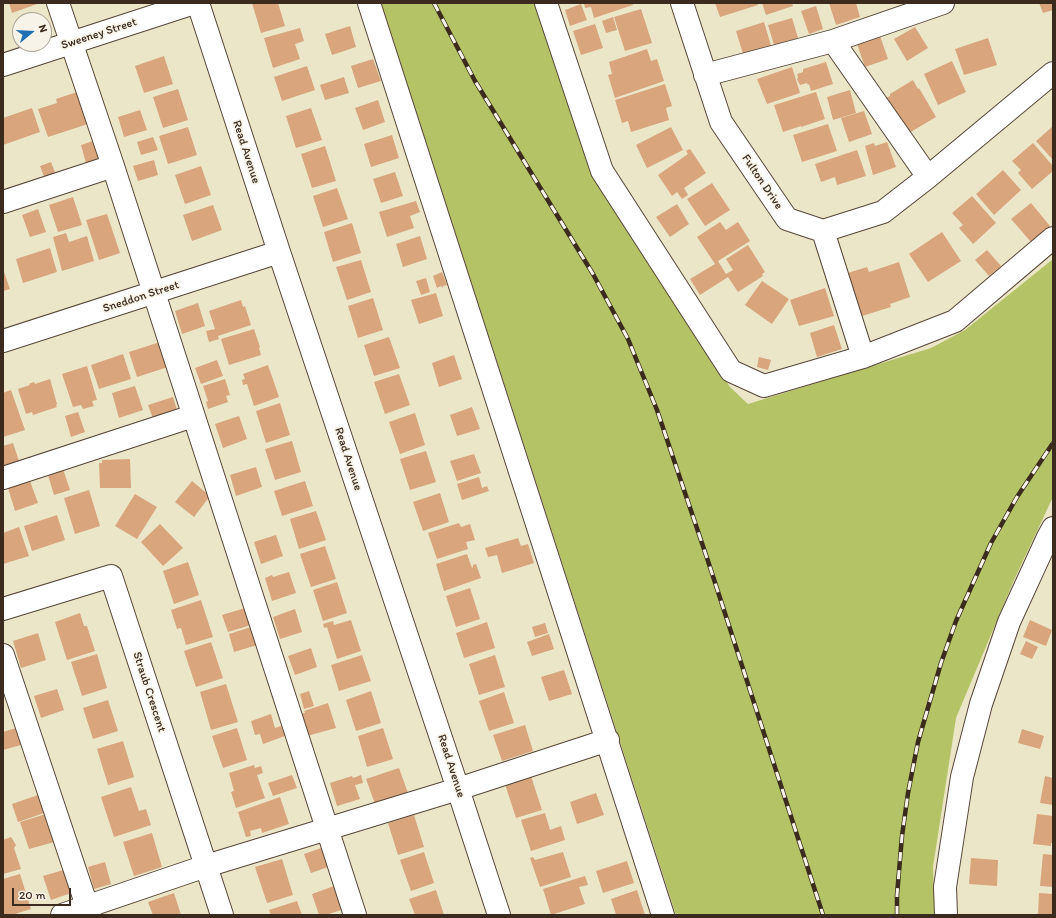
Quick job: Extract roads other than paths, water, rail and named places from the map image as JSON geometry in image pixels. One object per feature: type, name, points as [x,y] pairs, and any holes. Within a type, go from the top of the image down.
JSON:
[{"type":"street","points":[[58,3],[356,915]]},
{"type":"street","name":"Sweeney Street","points":[[3,65],[194,3]]},
{"type":"street","name":"Read Avenue","points":[[198,3],[499,915]]},
{"type":"street","points":[[369,3],[664,915]]},
{"type":"street","points":[[546,3],[602,170],[731,371],[764,386],[863,357],[955,322],[1053,238]]},
{"type":"street","name":"Fulton Drive","points":[[682,3],[721,122],[787,219],[822,230]]},
{"type":"street","points":[[705,75],[833,41],[943,3]]},
{"type":"street","points":[[833,41],[928,177]]},
{"type":"street","points":[[863,357],[822,230],[883,212],[928,177],[1053,73]]},
{"type":"street","points":[[3,202],[112,166]]},
{"type":"street","name":"Sneddon Street","points":[[3,341],[279,252]]},
{"type":"street","points":[[3,478],[193,416]]},
{"type":"street","points":[[946,915],[945,887],[962,777],[979,711],[1009,622],[1051,535]]},
{"type":"street","name":"Straub Crescent","points":[[3,609],[111,576],[222,915]]},
{"type":"street","points":[[3,655],[89,911]]},
{"type":"street","points":[[62,915],[89,911],[206,866],[608,740]]},
{"type":"railway","points":[[434,3],[475,81],[593,274],[628,339],[657,410],[708,561],[823,915]]},
{"type":"railway","points":[[897,915],[897,895],[902,836],[908,793],[918,742],[941,663],[956,621],[991,543],[1017,497],[1053,443]]}]
